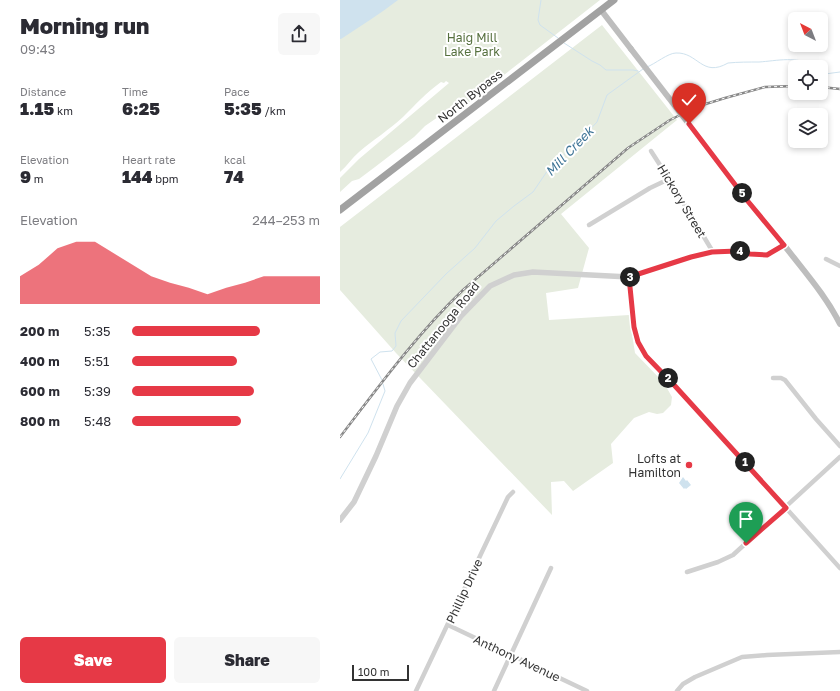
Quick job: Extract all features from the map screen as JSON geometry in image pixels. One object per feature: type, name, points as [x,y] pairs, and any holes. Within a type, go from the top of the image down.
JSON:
[{"type":"highway","name":"North Bypass","points":[[340,210],[614,0]]},
{"type":"main road","points":[[601,10],[746,199],[784,245],[831,308],[840,324]]},
{"type":"street","name":"Hickory Street","points":[[651,151],[712,252]]},
{"type":"street","points":[[589,225],[650,188],[669,179]]},
{"type":"street","name":"Chattanooga Road","points":[[340,520],[354,502],[376,456],[397,406],[410,383],[461,316],[490,286],[514,275],[533,272],[629,277],[691,257],[712,252],[737,251],[750,254],[767,255],[784,245]]},
{"type":"street","points":[[826,259],[840,266]]},
{"type":"street","points":[[629,277],[634,327],[638,342],[646,356],[840,568]]},
{"type":"street","points":[[772,378],[781,378],[785,380],[840,446]]},
{"type":"street","points":[[687,572],[718,562],[733,555],[840,457]]},
{"type":"street","name":"Phillip Drive","points":[[416,691],[508,497],[513,492]]},
{"type":"street","points":[[494,691],[551,568]]},
{"type":"street","name":"Anthony Avenue","points":[[448,625],[587,691]]},
{"type":"street","points":[[677,691],[683,684],[695,677],[742,657],[775,654],[840,652]]},
{"type":"green space","name":"Haig Mill Lake Park","points":[[340,0],[600,0],[468,103],[464,99],[425,126],[414,137],[359,179],[352,181],[340,192],[340,178],[359,159],[449,83],[446,81],[444,83],[441,82],[436,86],[398,122],[359,152],[340,172]]},
{"type":"green space","points":[[602,25],[677,120],[561,214],[589,248],[578,288],[546,293],[549,320],[629,315],[635,353],[664,383],[672,397],[671,405],[663,413],[657,414],[649,412],[634,418],[611,444],[613,463],[573,491],[564,481],[551,482],[552,515],[396,353],[340,290],[340,227]]},
{"type":"water","points":[[340,0],[398,0],[340,39]]},
{"type":"water","points":[[683,477],[691,485],[686,489],[684,489],[679,483]]},
{"type":"waterway","points":[[541,0],[538,20],[540,25],[558,38]]},
{"type":"waterway","points":[[564,43],[606,70],[638,71]]},
{"type":"waterway","name":"Mill Creek","points":[[647,67],[673,53],[690,56],[700,63],[712,68],[728,63],[788,60]]},
{"type":"waterway","name":"Mill Creek","points":[[382,380],[371,359],[380,352],[392,351],[396,346],[395,333],[401,321],[446,274],[475,248],[496,221],[533,192],[550,167],[575,145],[597,122],[607,95],[643,69]]},
{"type":"waterway","name":"Mill Creek","points":[[828,74],[840,72]]},
{"type":"waterway","name":"Mill Creek","points":[[340,479],[368,433],[385,391],[383,384]]},
{"type":"railway","points":[[340,437],[414,342],[446,307],[463,290],[628,148],[670,120],[696,107],[765,87],[788,86]]},
{"type":"railway","points":[[828,88],[840,89]]},
{"type":"place","name":"Lofts at Hamilton","points":[[689,465]]},
{"type":"route","points":[[689,124],[746,199],[784,245],[767,255],[750,254],[737,251],[712,252],[691,257],[629,277],[634,327],[638,342],[646,356],[786,508],[746,543]]}]
